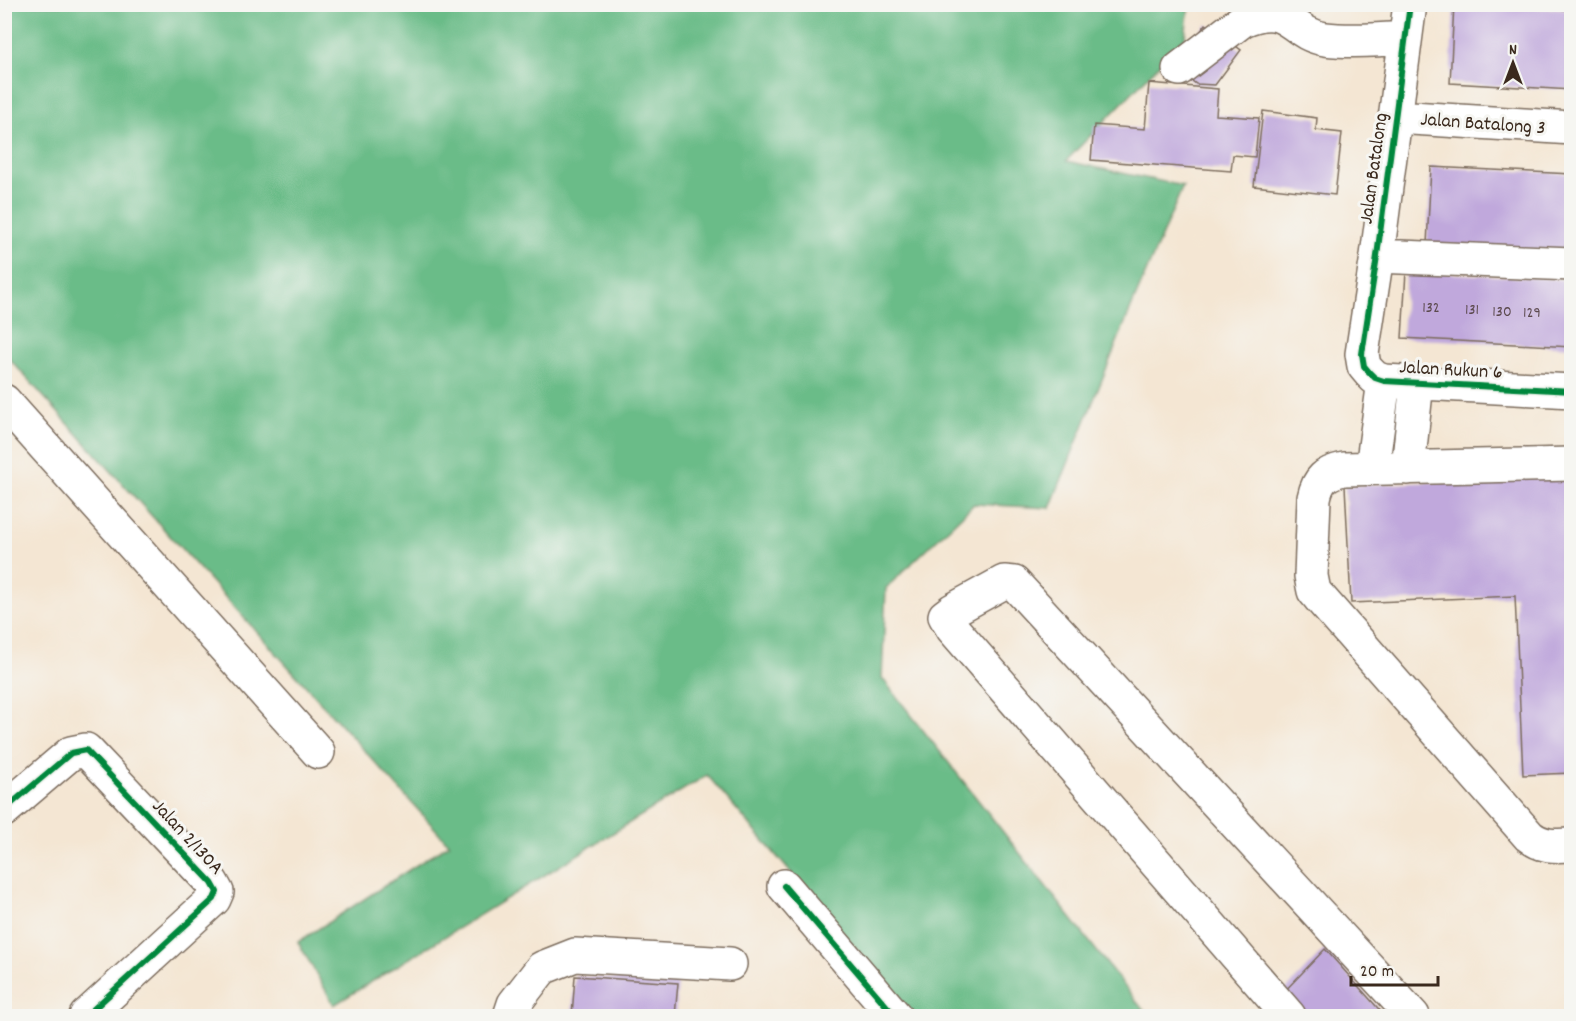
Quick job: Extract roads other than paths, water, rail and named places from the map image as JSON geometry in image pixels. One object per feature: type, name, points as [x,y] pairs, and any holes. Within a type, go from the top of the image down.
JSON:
[{"type":"street","name":"Jalan Batalong","points":[[1364,336],[1377,256],[1410,4]]},
{"type":"street","points":[[1179,69],[1243,20],[1268,12],[1284,16],[1313,36],[1324,39],[1406,38]]},
{"type":"street","name":"Jalan Batalong 3","points":[[1395,117],[1572,128]]},
{"type":"street","points":[[1377,256],[1572,264]]},
{"type":"street","name":"Jalan Rukun 6","points":[[1364,336],[1362,354],[1364,366],[1375,378],[1384,381],[1572,391]]},
{"type":"street","points":[[1372,468],[1384,381]]},
{"type":"street","points":[[1408,468],[1417,382]]},
{"type":"street","points":[[4,401],[318,752]]},
{"type":"street","points":[[1572,464],[1372,468],[1332,471],[1323,477],[1316,487],[1311,576],[1314,591],[1529,836],[1546,845],[1572,845]]},
{"type":"street","points":[[1289,1017],[953,629],[945,616],[1004,582],[1014,583],[1413,1017]]},
{"type":"street","name":"Jalan 2/130A","points":[[4,810],[70,753],[86,750],[212,883],[217,892],[214,899],[86,1017]]},
{"type":"street","points":[[784,886],[895,1017]]},
{"type":"street","points":[[510,1017],[514,1004],[542,968],[575,955],[730,964]]}]
